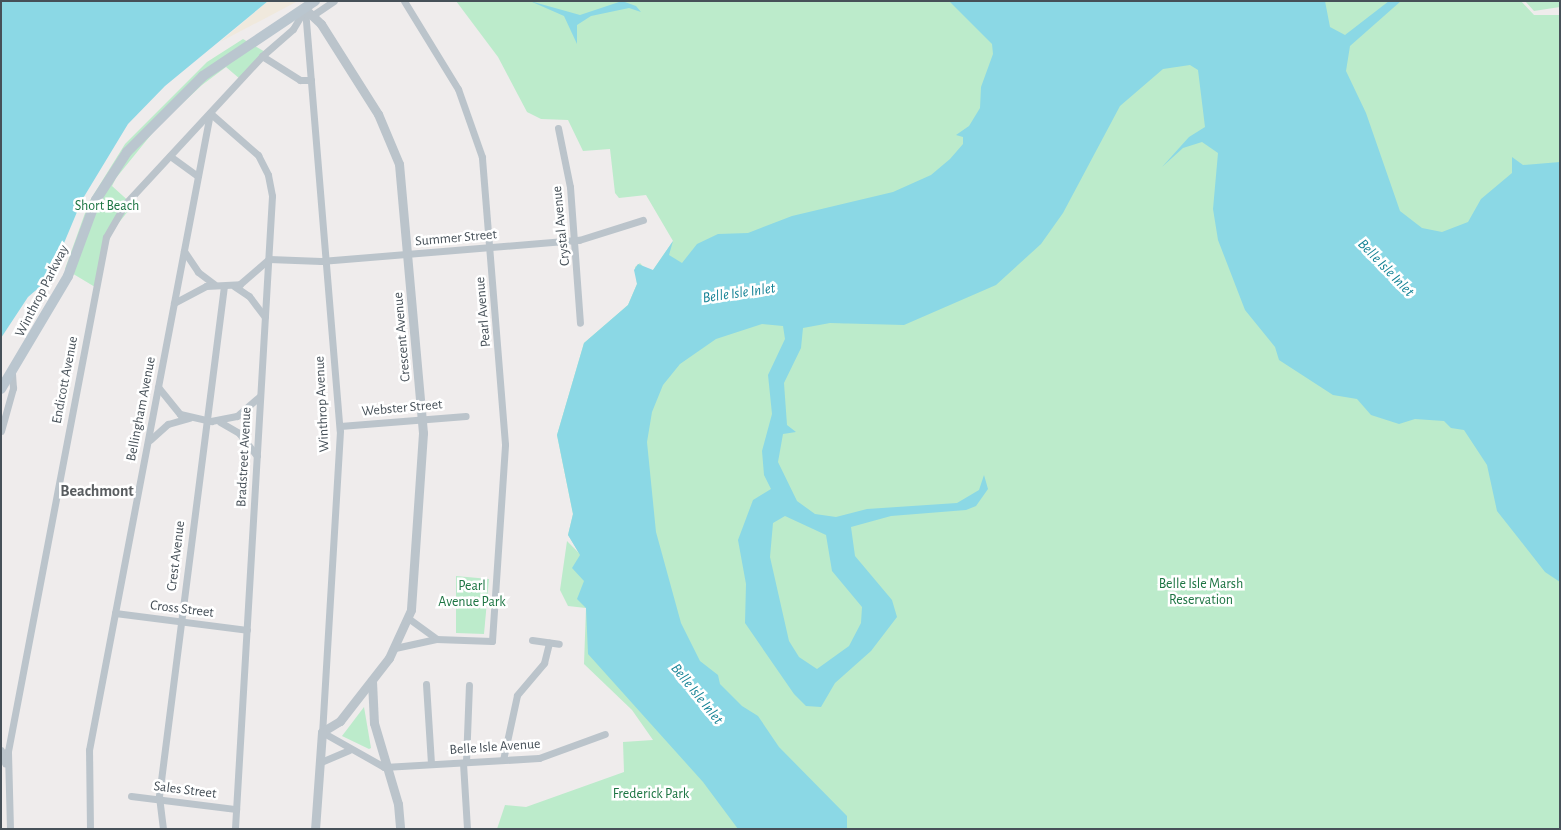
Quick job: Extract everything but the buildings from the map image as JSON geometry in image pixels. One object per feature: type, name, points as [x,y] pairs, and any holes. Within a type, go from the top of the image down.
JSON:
[{"type":"main road","name":"Winthrop Parkway","points":[[1,389],[12,374],[74,264],[101,191],[127,152],[207,72],[309,12],[316,1]]},
{"type":"street","points":[[309,12],[334,1]]},
{"type":"street","name":"Pearl Avenue","points":[[404,1],[454,81],[472,121],[485,171],[505,444],[492,641],[436,638]]},
{"type":"street","name":"Endicott Avenue","points":[[10,829],[6,765],[104,242],[123,207],[262,56],[309,12]]},
{"type":"street","name":"Winthrop Avenue","points":[[309,12],[311,80],[340,426],[321,762],[315,829]]},
{"type":"street","name":"Crescent Avenue","points":[[309,12],[390,139],[403,185],[422,419],[415,579],[408,618],[395,648],[372,681],[337,724],[322,732]]},
{"type":"street","points":[[262,56],[300,80],[311,80]]},
{"type":"street","name":"Bellingham Avenue","points":[[90,829],[88,756],[210,113]]},
{"type":"street","name":"Bradstreet Avenue","points":[[210,113],[252,148],[267,170],[272,196],[235,829]]},
{"type":"street","name":"Crystal Avenue","points":[[558,128],[575,240],[580,323]]},
{"type":"street","points":[[170,156],[198,176]]},
{"type":"street","name":"Summer Street","points":[[269,259],[326,261],[575,240],[643,220]]},
{"type":"street","points":[[184,251],[198,272],[214,284],[224,286],[234,286],[258,272],[269,259]]},
{"type":"street","points":[[174,303],[214,284]]},
{"type":"street","name":"Crest Avenue","points":[[163,829],[159,800],[224,286]]},
{"type":"street","points":[[234,286],[249,296],[265,317]]},
{"type":"street","points":[[1,431],[13,388],[12,374]]},
{"type":"street","points":[[158,387],[175,409],[190,418]]},
{"type":"street","points":[[219,422],[241,414],[260,395]]},
{"type":"street","name":"Webster Street","points":[[340,426],[466,416]]},
{"type":"street","points":[[148,443],[168,424],[190,418],[219,422],[239,433],[257,456]]},
{"type":"street","name":"Cross Street","points":[[115,613],[247,630]]},
{"type":"street","points":[[408,618],[436,638]]},
{"type":"street","points":[[395,648],[436,638]]},
{"type":"street","points":[[532,640],[559,644]]},
{"type":"street","points":[[503,760],[517,695],[545,661],[549,643]]},
{"type":"street","points":[[372,681],[374,723],[384,767],[398,804],[400,829]]},
{"type":"street","points":[[426,684],[431,764]]},
{"type":"street","points":[[467,829],[464,762],[469,684]]},
{"type":"street","points":[[322,732],[349,750],[384,767]]},
{"type":"street","name":"Belle Isle Avenue","points":[[384,767],[542,757],[605,734]]},
{"type":"street","points":[[1,750],[6,765]]},
{"type":"street","points":[[321,762],[349,750]]},
{"type":"street","name":"Sales Street","points":[[131,796],[236,809]]},
{"type":"green space","points":[[456,1],[1521,1],[1534,15],[1560,15],[1560,829],[497,829],[505,805],[526,807],[624,772],[623,742],[653,740],[632,710],[584,664],[586,608],[568,606],[560,590],[567,541],[579,553],[568,535],[573,514],[557,435],[584,343],[628,305],[637,284],[635,267],[640,263],[647,271],[653,270],[673,241],[646,195],[619,198],[615,193],[610,149],[583,151],[568,120],[541,119],[527,112],[498,57]]},
{"type":"green space","points":[[1525,1],[1560,1],[1560,7],[1534,11]]},
{"type":"green space","name":"Short Beach","points":[[243,39],[267,53],[240,79],[226,67],[202,85],[159,125],[116,178],[112,186],[133,205],[108,236],[95,287],[65,269],[89,202],[125,144],[207,62]]},
{"type":"green space","name":"Pearl Avenue Park","points":[[456,576],[489,579],[484,634],[456,633]]},
{"type":"green space","points":[[364,707],[371,748],[369,749],[342,736]]},
{"type":"sand","points":[[268,1],[298,1],[220,42]]},
{"type":"water","points":[[1,1],[268,1],[165,86],[128,124],[82,200],[49,279],[28,297],[1,338]]},
{"type":"water","points":[[530,1],[580,15],[622,1],[636,6],[641,12],[629,8],[591,16],[577,25],[577,44],[564,16]]},
{"type":"water","name":"Belle Isle Inlet","points":[[949,1],[1325,1],[1330,27],[1345,35],[1389,1],[1401,1],[1350,46],[1346,71],[1366,113],[1400,211],[1422,228],[1442,232],[1468,222],[1481,199],[1512,173],[1512,157],[1523,165],[1560,162],[1560,582],[1545,572],[1497,511],[1487,465],[1464,430],[1451,428],[1444,421],[1415,419],[1399,424],[1371,415],[1357,399],[1333,395],[1279,360],[1275,347],[1245,310],[1218,240],[1213,209],[1218,153],[1202,142],[1183,148],[1162,167],[1189,137],[1205,127],[1198,70],[1190,65],[1163,69],[1120,106],[1063,213],[1041,244],[996,285],[904,325],[830,323],[803,328],[801,348],[784,383],[787,425],[796,432],[783,434],[778,462],[797,501],[815,514],[836,517],[867,509],[957,503],[979,490],[984,475],[988,489],[976,506],[966,510],[891,516],[851,527],[855,556],[892,600],[897,617],[871,651],[835,683],[821,707],[806,706],[794,694],[745,623],[746,584],[738,540],[753,500],[771,489],[764,475],[762,451],[772,414],[768,375],[785,339],[783,326],[762,324],[716,339],[680,364],[663,385],[652,412],[647,442],[656,532],[681,623],[700,661],[718,675],[720,684],[742,706],[758,716],[779,747],[847,816],[847,829],[738,829],[703,782],[588,654],[586,608],[577,599],[584,581],[572,568],[580,555],[568,535],[573,514],[557,435],[584,343],[628,305],[637,284],[634,270],[638,264],[653,270],[673,241],[669,255],[682,263],[697,244],[718,234],[748,233],[792,216],[893,192],[931,175],[950,159],[963,144],[963,137],[956,135],[969,126],[980,108],[981,87],[993,54],[992,44]],"holes":[[[785,516],[826,535],[832,571],[862,607],[861,623],[849,646],[817,669],[799,657],[789,641],[770,557],[773,523]]]},
{"type":"district","name":"Beachmont","points":[[97,491]]},
{"type":"park label","name":"Belle Isle Marsh Reservation","points":[[1201,592]]},
{"type":"park label","name":"Frederick Park","points":[[651,794]]}]
